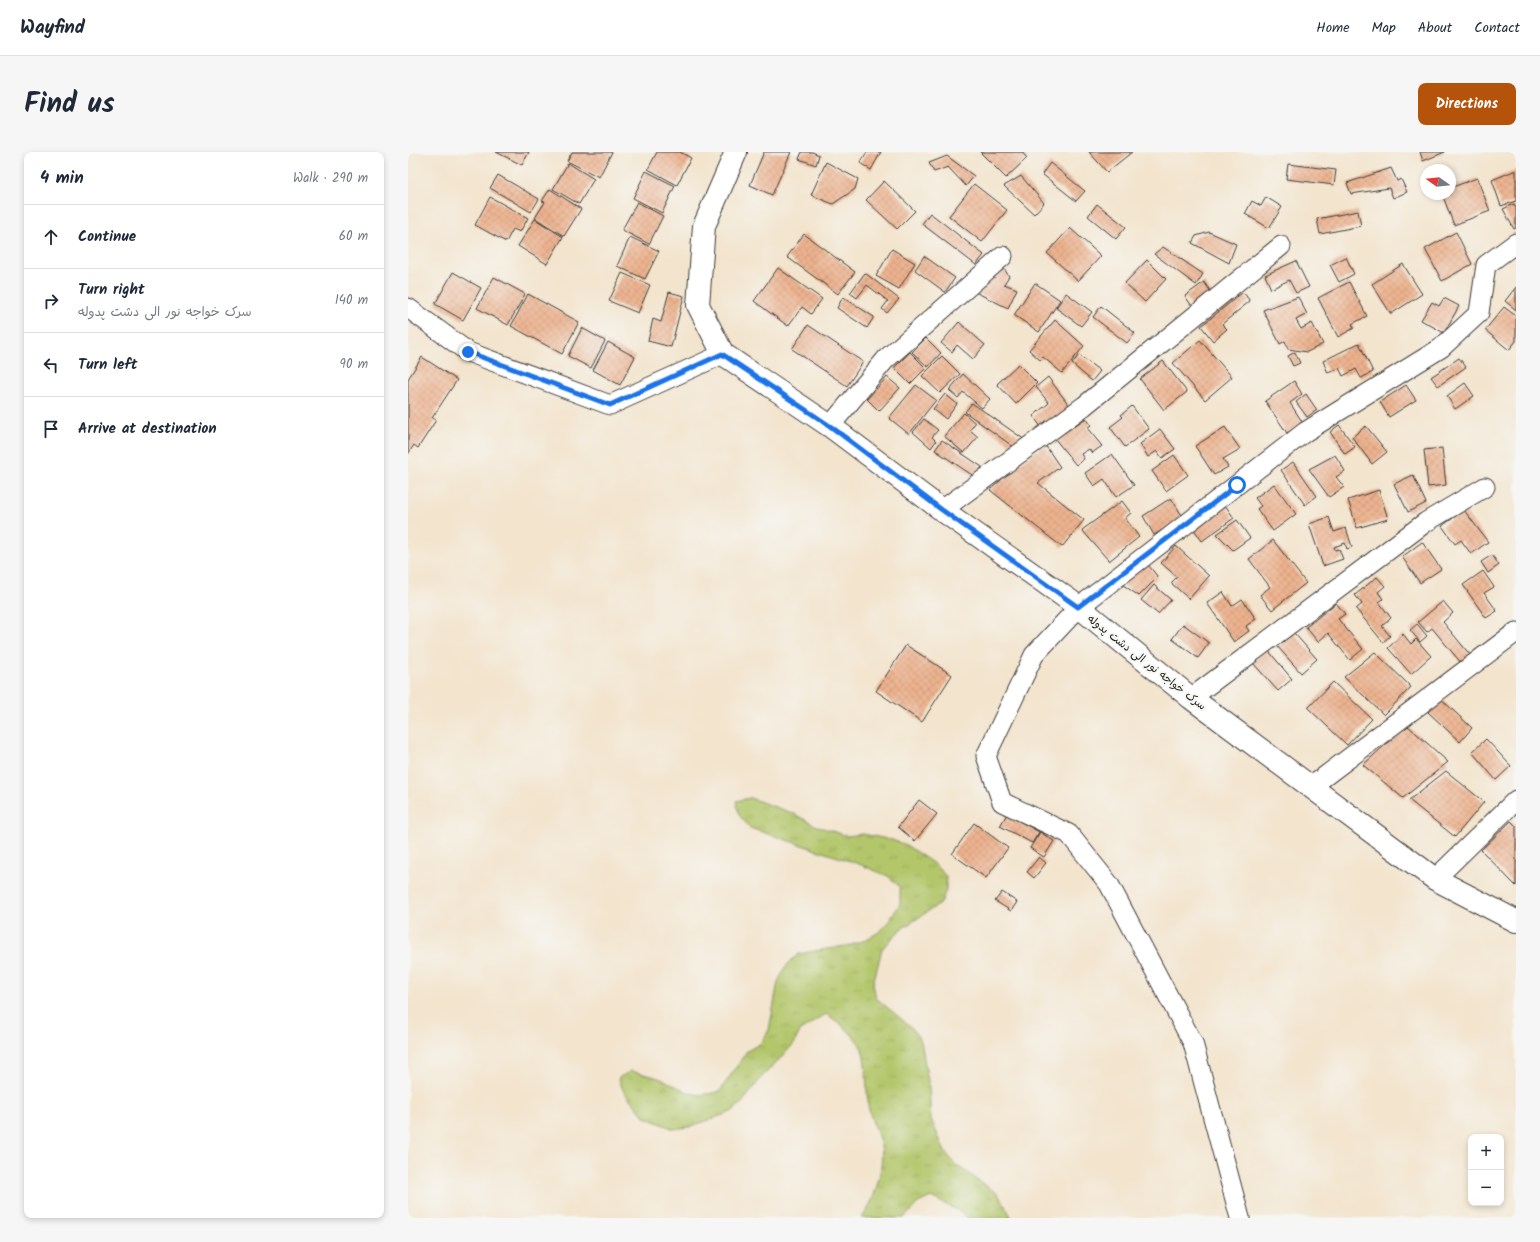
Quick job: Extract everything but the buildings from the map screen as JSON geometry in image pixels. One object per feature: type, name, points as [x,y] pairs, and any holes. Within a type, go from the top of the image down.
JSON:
[{"type":"main road","points":[[722,354],[698,305],[704,226],[736,152]]},
{"type":"main road","name":"سرک خواجه نور الی دشت پدوله","points":[[722,354],[830,426],[942,510],[1078,607],[1191,698],[1312,786],[1435,879],[1516,921]]},
{"type":"street","points":[[1240,1218],[1194,1043],[1109,884],[1069,834],[1002,802],[986,756],[1034,655],[1078,607],[1305,432],[1441,348],[1479,313],[1486,265],[1516,243]]},
{"type":"street","points":[[942,510],[1084,406],[1280,246]]},
{"type":"street","points":[[830,426],[886,359],[1002,256]]},
{"type":"street","points":[[408,308],[468,352],[610,405],[722,354]]},
{"type":"street","points":[[1191,698],[1426,522],[1486,487]]},
{"type":"street","points":[[1312,786],[1516,632]]},
{"type":"street","points":[[1435,879],[1516,800]]},
{"type":"green space","points":[[750,798],[792,813],[819,827],[848,836],[863,834],[892,840],[906,845],[934,864],[946,876],[946,890],[941,903],[901,929],[882,949],[873,984],[876,998],[912,1028],[921,1041],[929,1087],[931,1119],[945,1152],[956,1165],[998,1194],[1012,1218],[968,1218],[961,1212],[931,1197],[918,1203],[904,1218],[861,1218],[866,1212],[874,1195],[880,1173],[882,1153],[881,1146],[868,1105],[863,1051],[854,1037],[845,1028],[826,1014],[800,1031],[794,1044],[761,1078],[742,1103],[731,1112],[689,1127],[674,1129],[645,1117],[624,1092],[618,1078],[631,1071],[658,1078],[695,1094],[710,1094],[720,1091],[747,1051],[761,1043],[769,1030],[778,982],[786,966],[798,954],[851,945],[865,940],[879,932],[889,921],[900,904],[900,887],[888,876],[859,864],[750,828],[739,815],[736,801]]},
{"type":"route","points":[[468,352],[610,405],[722,354],[830,426],[942,510],[1078,607],[1237,485]]}]
